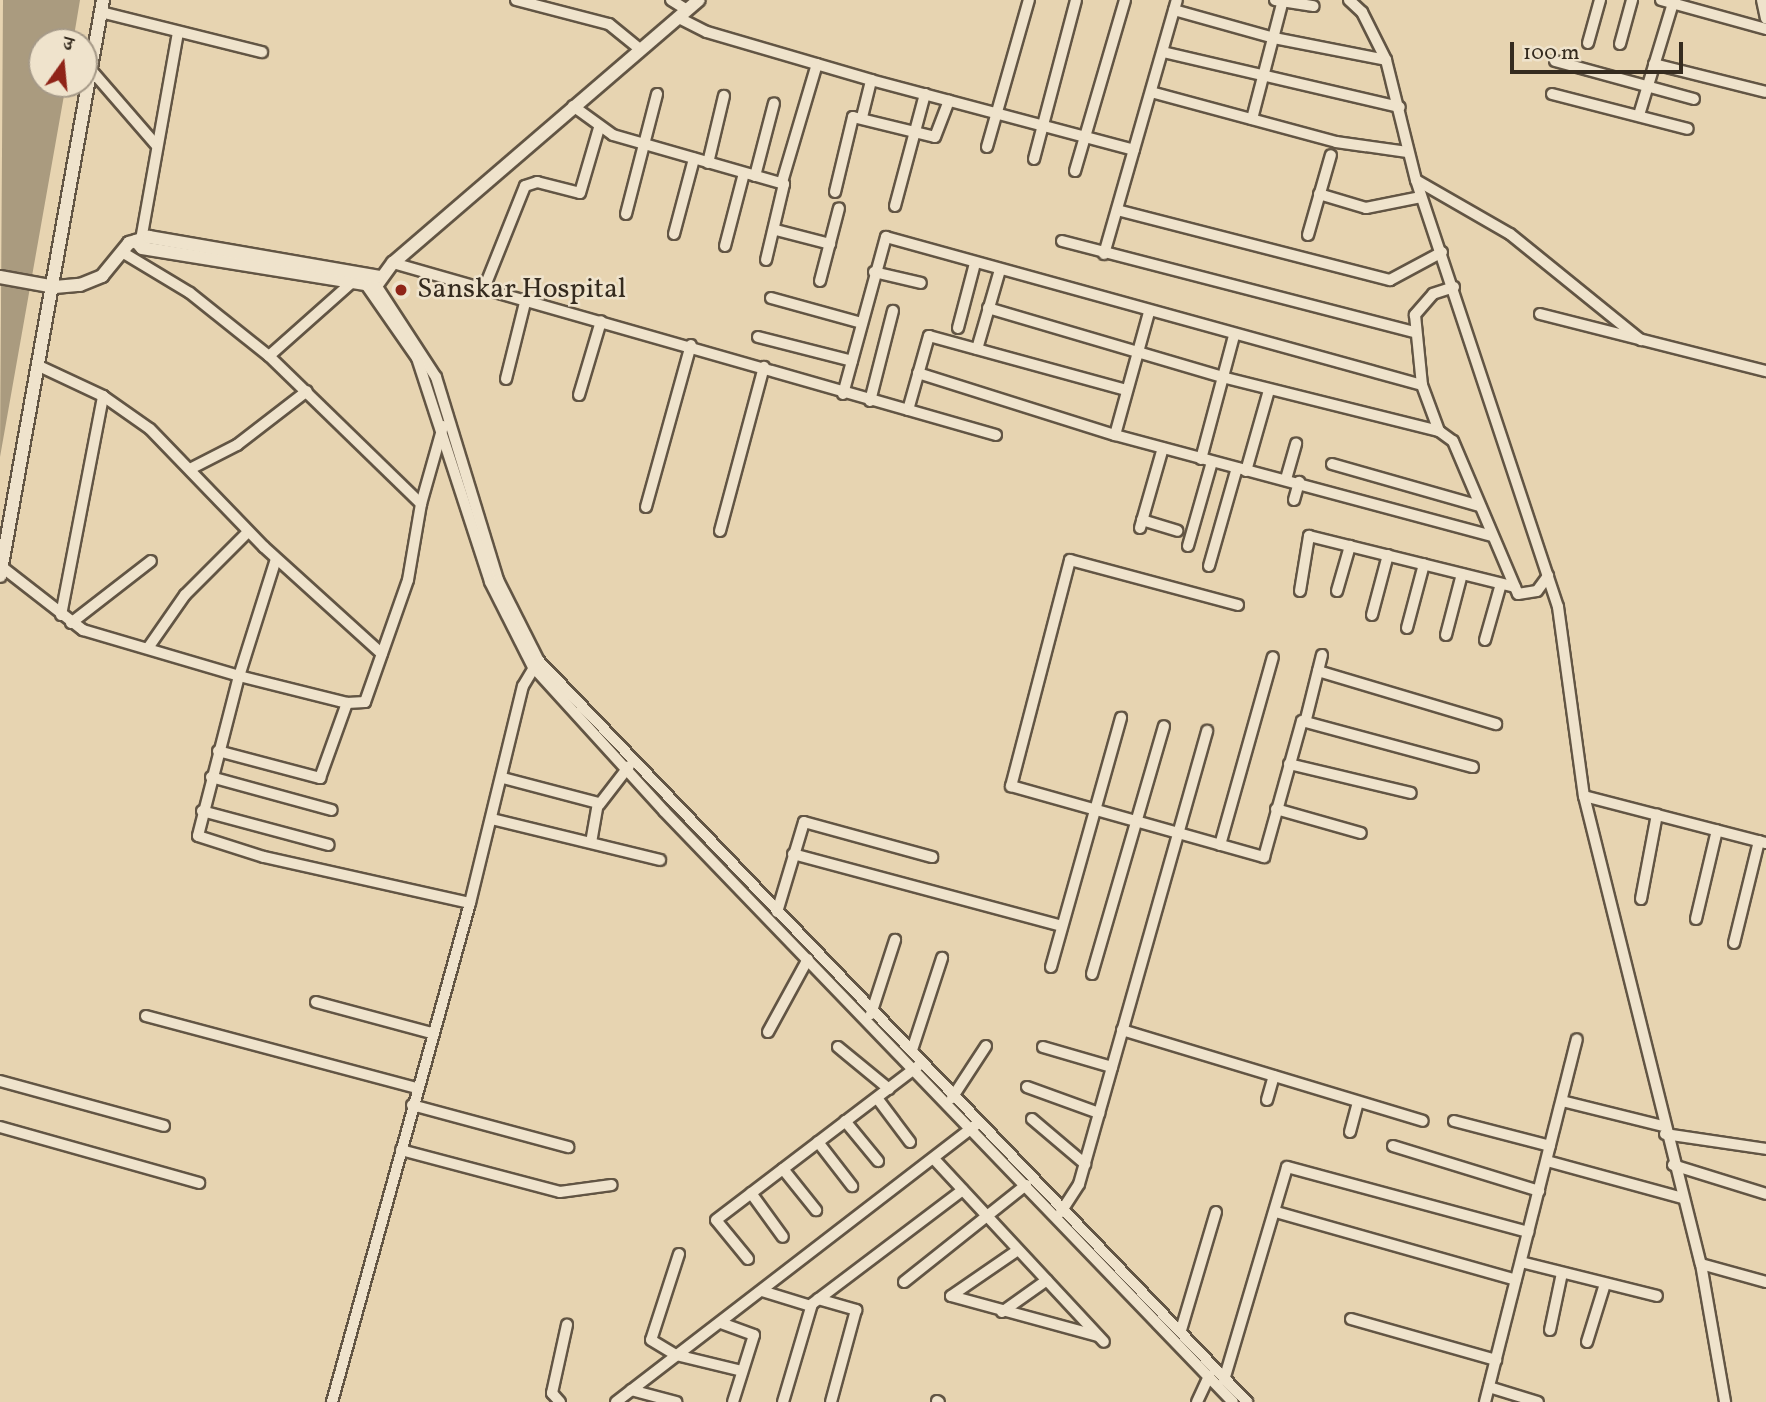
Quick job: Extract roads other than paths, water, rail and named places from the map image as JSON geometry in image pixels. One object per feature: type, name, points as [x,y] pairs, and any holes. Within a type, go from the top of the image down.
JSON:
[{"type":"street","points":[[516,0],[538,3],[609,24],[641,50]]},
{"type":"street","points":[[671,0],[683,14],[707,32],[872,80],[1134,150]]},
{"type":"street","points":[[178,32],[138,240],[142,248],[350,284],[370,279],[393,263],[699,0]]},
{"type":"street","points":[[987,147],[1029,0]]},
{"type":"street","points":[[1034,159],[1045,126],[1076,0]]},
{"type":"street","points":[[1075,171],[1125,0]]},
{"type":"street","points":[[1349,0],[1363,6],[1386,60],[1400,107],[1407,152],[1421,197],[1443,252],[1558,607],[1584,796],[1664,1130],[1701,1264],[1725,1402]]},
{"type":"street","points":[[1588,43],[1600,0]]},
{"type":"street","points":[[1620,44],[1632,0]]},
{"type":"street","points":[[1762,0],[1766,19]]},
{"type":"street","points":[[1252,119],[1274,38],[1280,1],[1314,6]]},
{"type":"street","points":[[1639,115],[1654,64],[1667,2],[1766,29]]},
{"type":"street","points":[[1104,254],[1176,5],[1274,38],[1386,60]]},
{"type":"street","points":[[98,32],[102,6],[178,32],[262,52]]},
{"type":"street","points":[[1163,52],[1263,78],[1400,107]]},
{"type":"street","points":[[1555,61],[1693,99]]},
{"type":"street","points":[[782,182],[817,64]]},
{"type":"street","points":[[1654,64],[1766,92]]},
{"type":"street","points":[[98,78],[156,145]]},
{"type":"street","points":[[862,117],[872,80]]},
{"type":"street","points":[[1151,92],[1336,142],[1407,152]]},
{"type":"street","points":[[626,214],[657,94]]},
{"type":"street","points":[[895,206],[925,94]]},
{"type":"street","points":[[1552,94],[1688,129]]},
{"type":"street","points":[[708,163],[724,96]]},
{"type":"street","points":[[87,98],[55,287],[1,571],[71,623],[239,676],[346,703],[369,700],[408,580],[421,504],[447,424]]},
{"type":"street","points":[[835,192],[853,117],[862,117],[914,132],[939,134],[948,101]]},
{"type":"street","points":[[724,246],[774,103]]},
{"type":"street","points":[[573,106],[599,128],[642,145],[782,182],[786,189],[766,260]]},
{"type":"street","points":[[483,291],[525,186],[537,182],[580,193],[599,128]]},
{"type":"street","points":[[1308,235],[1331,155]]},
{"type":"street","points":[[674,234],[694,159]]},
{"type":"street","points":[[1416,180],[1510,234],[1641,340]]},
{"type":"street","points":[[1319,194],[1366,208],[1421,197]]},
{"type":"street","points":[[820,281],[839,208]]},
{"type":"street","points":[[1117,210],[1390,280],[1443,252]]},
{"type":"street","points":[[776,230],[830,244]]},
{"type":"street","points":[[843,394],[874,272],[886,237],[1149,312],[1422,385]]},
{"type":"street","points":[[0,277],[55,287],[96,280],[122,252],[138,240],[370,279],[426,356],[494,593],[536,664],[764,906],[867,1021],[919,1065],[952,1098],[1223,1383],[1247,1402]]},
{"type":"street","points":[[1062,241],[1104,254],[1415,332]]},
{"type":"street","points":[[122,252],[190,293],[269,356],[421,504]]},
{"type":"street","points":[[393,263],[525,303],[691,345],[843,394],[996,435]]},
{"type":"street","points":[[958,328],[975,263]]},
{"type":"street","points":[[977,349],[1000,270]]},
{"type":"street","points":[[874,272],[921,283]]},
{"type":"street","points":[[269,356],[350,284]]},
{"type":"street","points":[[1439,431],[1422,385],[1415,332],[1419,304],[1454,287]]},
{"type":"street","points":[[771,299],[862,323]]},
{"type":"street","points":[[506,379],[525,303]]},
{"type":"street","points":[[988,308],[1137,354],[1269,390],[1439,431],[1453,440],[1515,587],[1524,595],[1537,591],[1548,576]]},
{"type":"street","points":[[870,401],[893,311]]},
{"type":"street","points":[[1115,435],[1149,312]]},
{"type":"street","points":[[1540,314],[1766,371]]},
{"type":"street","points":[[579,395],[601,321]]},
{"type":"street","points":[[1188,546],[1222,377],[1234,335]]},
{"type":"street","points":[[908,410],[929,336],[1127,390]]},
{"type":"street","points":[[758,337],[852,360]]},
{"type":"street","points":[[646,507],[691,345]]},
{"type":"street","points":[[39,366],[103,397],[192,468],[248,532],[383,654]]},
{"type":"street","points":[[720,531],[764,367]]},
{"type":"street","points":[[918,373],[1115,435],[1493,536]]},
{"type":"street","points":[[1209,566],[1269,390]]},
{"type":"street","points":[[192,468],[237,445],[307,391]]},
{"type":"street","points":[[61,615],[103,397]]},
{"type":"street","points":[[1286,480],[1296,443]]},
{"type":"street","points":[[1163,448],[1141,524],[1177,531]]},
{"type":"street","points":[[1332,464],[1479,506]]},
{"type":"street","points":[[1294,500],[1299,482]]},
{"type":"street","points":[[148,648],[185,595],[248,532]]},
{"type":"street","points":[[1300,591],[1309,536],[1515,587]]},
{"type":"street","points":[[1337,591],[1350,546]]},
{"type":"street","points":[[1372,615],[1388,555]]},
{"type":"street","points":[[276,559],[239,676],[202,811],[198,836],[204,842],[470,902]]},
{"type":"street","points":[[1238,605],[1070,560],[1010,783],[1094,811],[1264,857],[1289,764],[1306,719],[1322,655]]},
{"type":"street","points":[[71,623],[151,561]]},
{"type":"street","points":[[1407,628],[1424,565]]},
{"type":"street","points":[[1446,635],[1462,574]]},
{"type":"street","points":[[1485,640],[1501,584]]},
{"type":"street","points":[[1220,845],[1273,657]]},
{"type":"street","points":[[332,1402],[416,1088],[470,902],[503,778],[523,686],[536,664]]},
{"type":"street","points":[[1318,671],[1496,724]]},
{"type":"street","points":[[218,751],[320,778],[346,703]]},
{"type":"street","points":[[1051,967],[1121,718]]},
{"type":"street","points":[[1306,719],[1474,767]]},
{"type":"street","points":[[1092,974],[1164,726]]},
{"type":"street","points":[[1061,1213],[1085,1164],[1207,731]]},
{"type":"street","points":[[1289,764],[1411,793]]},
{"type":"street","points":[[591,842],[599,805],[630,766]]},
{"type":"street","points":[[211,776],[332,810]]},
{"type":"street","points":[[503,778],[599,805]]},
{"type":"street","points":[[1584,796],[1762,842],[1734,943]]},
{"type":"street","points":[[1276,809],[1361,833]]},
{"type":"street","points":[[202,811],[329,845]]},
{"type":"street","points":[[1642,900],[1657,814]]},
{"type":"street","points":[[492,819],[660,860]]},
{"type":"street","points":[[777,912],[793,854],[806,821],[932,857]]},
{"type":"street","points":[[1696,919],[1717,830]]},
{"type":"street","points":[[793,854],[1062,926]]},
{"type":"street","points":[[764,906],[777,912],[814,960],[873,1009],[912,1050],[919,1065]]},
{"type":"street","points":[[867,1021],[895,940]]},
{"type":"street","points":[[912,1050],[942,958]]},
{"type":"street","points":[[768,1032],[814,960]]},
{"type":"street","points":[[316,1002],[432,1033]]},
{"type":"street","points":[[146,1016],[416,1088]]},
{"type":"street","points":[[1122,1031],[1423,1121]]},
{"type":"street","points":[[1485,1402],[1577,1040]]},
{"type":"street","points":[[952,1098],[986,1046]]},
{"type":"street","points":[[838,1047],[889,1089]]},
{"type":"street","points":[[1043,1047],[1112,1067]]},
{"type":"street","points":[[748,1259],[716,1220],[919,1065]]},
{"type":"street","points":[[1267,1100],[1274,1076]]},
{"type":"street","points":[[0,1081],[164,1126]]},
{"type":"street","points":[[1027,1087],[1099,1113]]},
{"type":"street","points":[[877,1098],[910,1142]]},
{"type":"street","points":[[1350,1132],[1358,1101]]},
{"type":"street","points":[[1562,1101],[1664,1130],[1766,1149]]},
{"type":"street","points":[[412,1105],[568,1147]]},
{"type":"street","points":[[1032,1119],[1085,1164]]},
{"type":"street","points":[[845,1121],[878,1161]]},
{"type":"street","points":[[1454,1121],[1550,1146]]},
{"type":"street","points":[[616,1402],[935,1160],[977,1124]]},
{"type":"street","points":[[977,1124],[1026,1185],[1061,1213]]},
{"type":"street","points":[[0,1128],[199,1183]]},
{"type":"street","points":[[818,1142],[852,1186]]},
{"type":"street","points":[[1393,1146],[1539,1191]]},
{"type":"street","points":[[401,1150],[560,1192],[612,1185]]},
{"type":"street","points":[[935,1160],[1101,1339],[951,1296],[1018,1250]]},
{"type":"street","points":[[1546,1161],[1682,1198]]},
{"type":"street","points":[[1673,1165],[1766,1194]]},
{"type":"street","points":[[1223,1383],[1276,1212],[1287,1167],[1528,1233]]},
{"type":"street","points":[[783,1169],[816,1210]]},
{"type":"street","points":[[904,1282],[1026,1185]]},
{"type":"street","points":[[783,1402],[814,1303],[963,1190]]},
{"type":"street","points":[[751,1193],[783,1237]]},
{"type":"street","points":[[1174,1329],[1216,1212]]},
{"type":"street","points":[[1276,1212],[1516,1280]]},
{"type":"street","points":[[679,1254],[650,1334],[655,1344],[676,1355],[743,1371]]},
{"type":"street","points":[[1521,1262],[1657,1296]]},
{"type":"street","points":[[1701,1264],[1766,1282]]},
{"type":"street","points":[[1550,1330],[1562,1273]]},
{"type":"street","points":[[1002,1312],[1047,1280]]},
{"type":"street","points":[[1587,1342],[1605,1284]]},
{"type":"street","points":[[762,1292],[856,1310],[831,1402]]},
{"type":"street","points":[[1351,1319],[1496,1360]]},
{"type":"street","points":[[721,1323],[754,1335],[733,1402]]},
{"type":"street","points":[[561,1402],[552,1393],[567,1325]]},
{"type":"street","points":[[1174,1329],[1209,1376],[1223,1383],[1233,1402]]},
{"type":"street","points":[[1197,1402],[1209,1376]]},
{"type":"street","points":[[1489,1387],[1522,1400],[1538,1402]]},
{"type":"street","points":[[631,1390],[676,1402]]},
{"type":"place","name":"Sanskar Hospital","points":[[401,290]]}]
